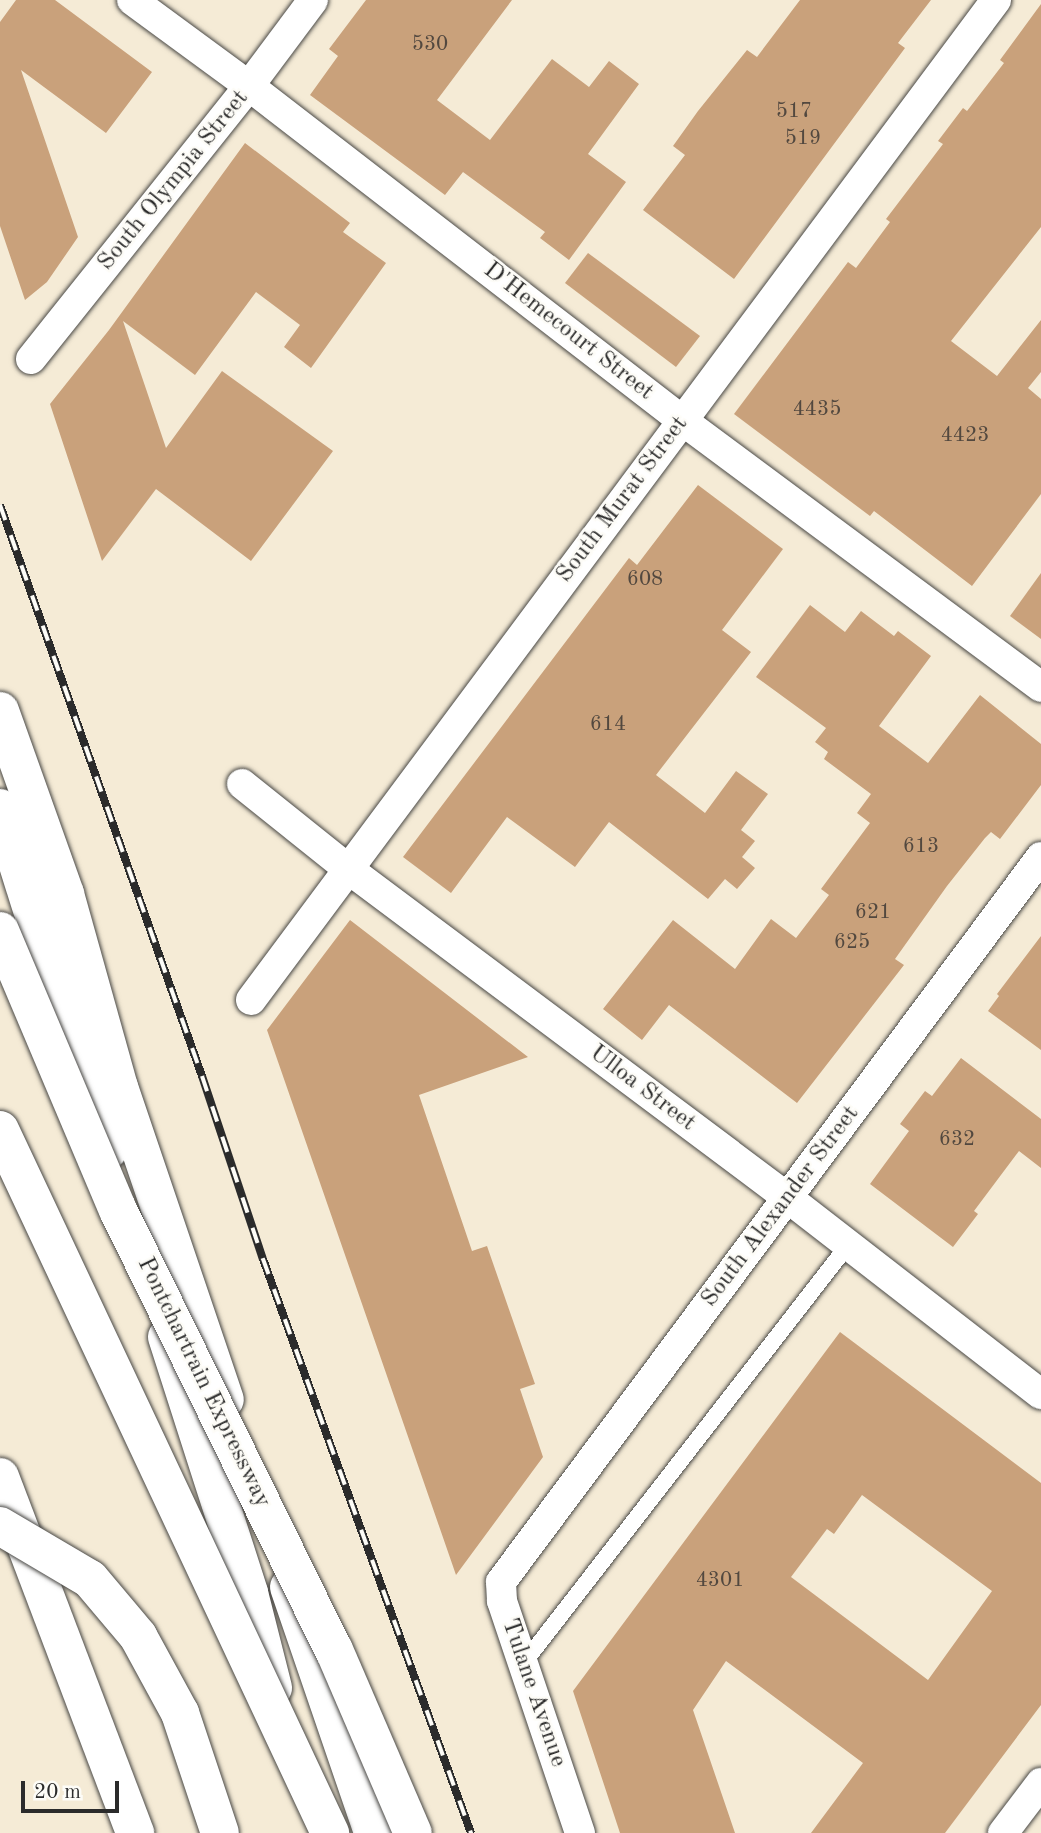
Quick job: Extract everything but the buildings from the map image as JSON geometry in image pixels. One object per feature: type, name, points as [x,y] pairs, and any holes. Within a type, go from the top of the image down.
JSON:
[{"type":"highway","points":[[0,711],[65,894],[119,1087],[373,1833]]},
{"type":"highway","points":[[0,808],[248,1593],[309,1833]]},
{"type":"highway","name":"Pontchartrain Expressway","points":[[0,931],[118,1210],[334,1650],[413,1833]]},
{"type":"highway","points":[[0,1130],[330,1833]]},
{"type":"highway","points":[[0,1477],[135,1833]]},
{"type":"highway","points":[[0,1526],[90,1578],[138,1636],[180,1713],[220,1833]]},
{"type":"street","name":"D'Hemecourt Street","points":[[132,0],[249,86],[683,421],[1041,687]]},
{"type":"street","name":"South Olympia Street","points":[[31,359],[249,86],[313,0]]},
{"type":"street","name":"South Murat Street","points":[[251,1000],[996,0]]},
{"type":"street","name":"Ulloa Street","points":[[242,784],[347,868],[788,1198],[1041,1394]]},
{"type":"street","name":"South Alexander Street","points":[[520,1556],[1041,857]]},
{"type":"street","name":"Tulane Avenue","points":[[520,1556],[501,1582],[502,1601],[580,1833]]},
{"type":"street","points":[[1003,1833],[1041,1783]]},
{"type":"lane","points":[[523,1664],[848,1245]]},
{"type":"railway","points":[[0,505],[202,1076],[263,1259],[471,1833]]}]
